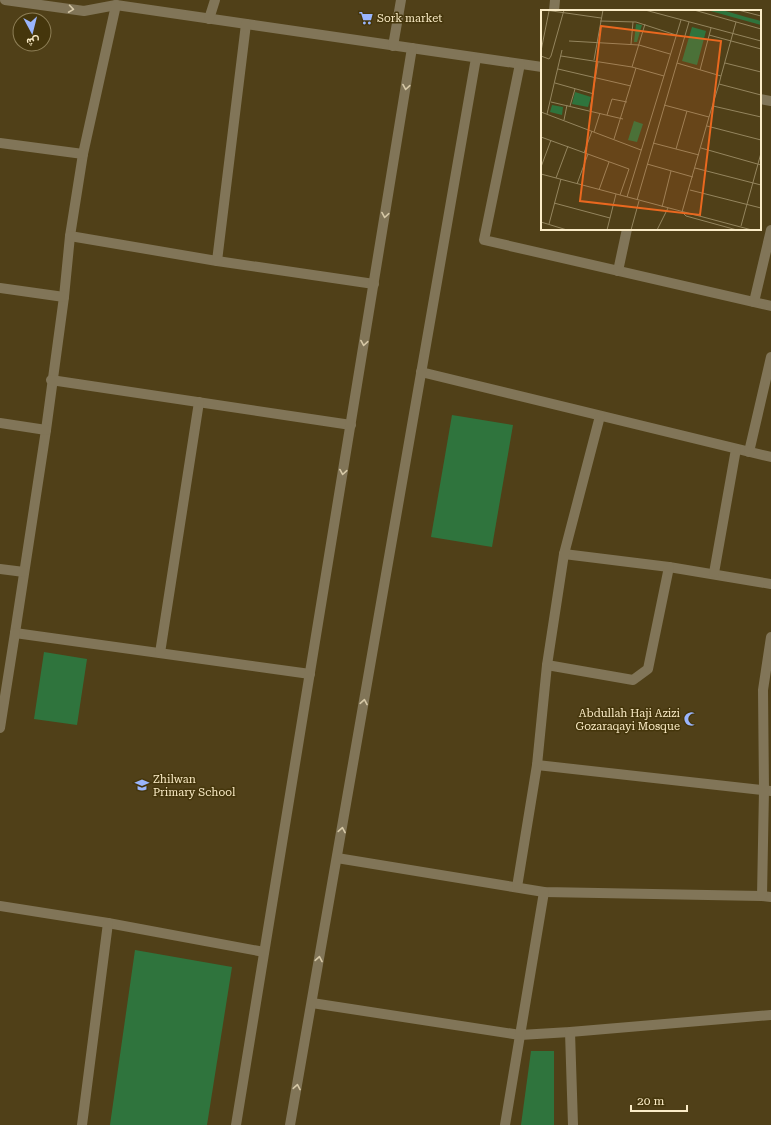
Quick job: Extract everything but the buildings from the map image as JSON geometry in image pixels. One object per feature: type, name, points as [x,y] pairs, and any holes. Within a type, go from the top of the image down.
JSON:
[{"type":"street","points":[[5,0],[84,11],[112,2],[246,24],[541,67]]},
{"type":"street","points":[[209,18],[215,0]]},
{"type":"street","points":[[393,46],[401,0]]},
{"type":"street","points":[[554,10],[555,0]]},
{"type":"street","points":[[0,728],[46,430],[51,380],[64,297],[70,236],[82,154],[112,2]]},
{"type":"street","points":[[217,261],[246,24]]},
{"type":"street","points":[[236,1125],[412,48]]},
{"type":"street","points":[[290,1125],[476,58]]},
{"type":"street","points":[[520,64],[484,240],[771,306]]},
{"type":"street","points":[[761,99],[771,101]]},
{"type":"street","points":[[0,143],[82,154]]},
{"type":"street","points":[[618,271],[627,230]]},
{"type":"street","points":[[754,302],[771,230]]},
{"type":"street","points":[[70,236],[217,261],[374,284]]},
{"type":"street","points":[[0,288],[64,297]]},
{"type":"street","points":[[749,452],[771,357]]},
{"type":"street","points":[[421,372],[771,457]]},
{"type":"street","points":[[51,380],[351,425]]},
{"type":"street","points":[[160,653],[199,402]]},
{"type":"street","points":[[517,887],[537,765],[547,665],[564,554],[600,416]]},
{"type":"street","points":[[0,423],[46,430]]},
{"type":"street","points":[[714,573],[736,449]]},
{"type":"street","points":[[564,554],[714,573],[771,584]]},
{"type":"street","points":[[547,665],[633,680],[648,669],[668,567]]},
{"type":"street","points":[[0,569],[24,572]]},
{"type":"street","points":[[15,633],[310,674]]},
{"type":"street","points":[[337,858],[544,892],[766,896],[768,791],[767,690],[771,637]]},
{"type":"street","points":[[537,765],[768,791]]},
{"type":"street","points":[[505,1125],[544,892]]},
{"type":"street","points":[[0,906],[264,952]]},
{"type":"street","points":[[82,1125],[108,924]]},
{"type":"street","points":[[312,1003],[520,1035],[771,1015]]},
{"type":"street","points":[[570,1032],[573,1125]]},
{"type":"green space","points":[[452,415],[513,425],[492,547],[431,537]]},
{"type":"green space","points":[[44,652],[87,659],[77,725],[34,719]]},
{"type":"green space","points":[[135,950],[232,967],[207,1125],[110,1125]]},
{"type":"green space","points":[[531,1051],[554,1051],[554,1125],[521,1125]]},
{"type":"place","name":"Sork market","points":[[366,18]]},
{"type":"place","name":"Abdullah Haji Azizi Gozaraqayi Mosque","points":[[691,719]]},
{"type":"place","name":"Zhilwan Primary School","points":[[142,785]]}]
